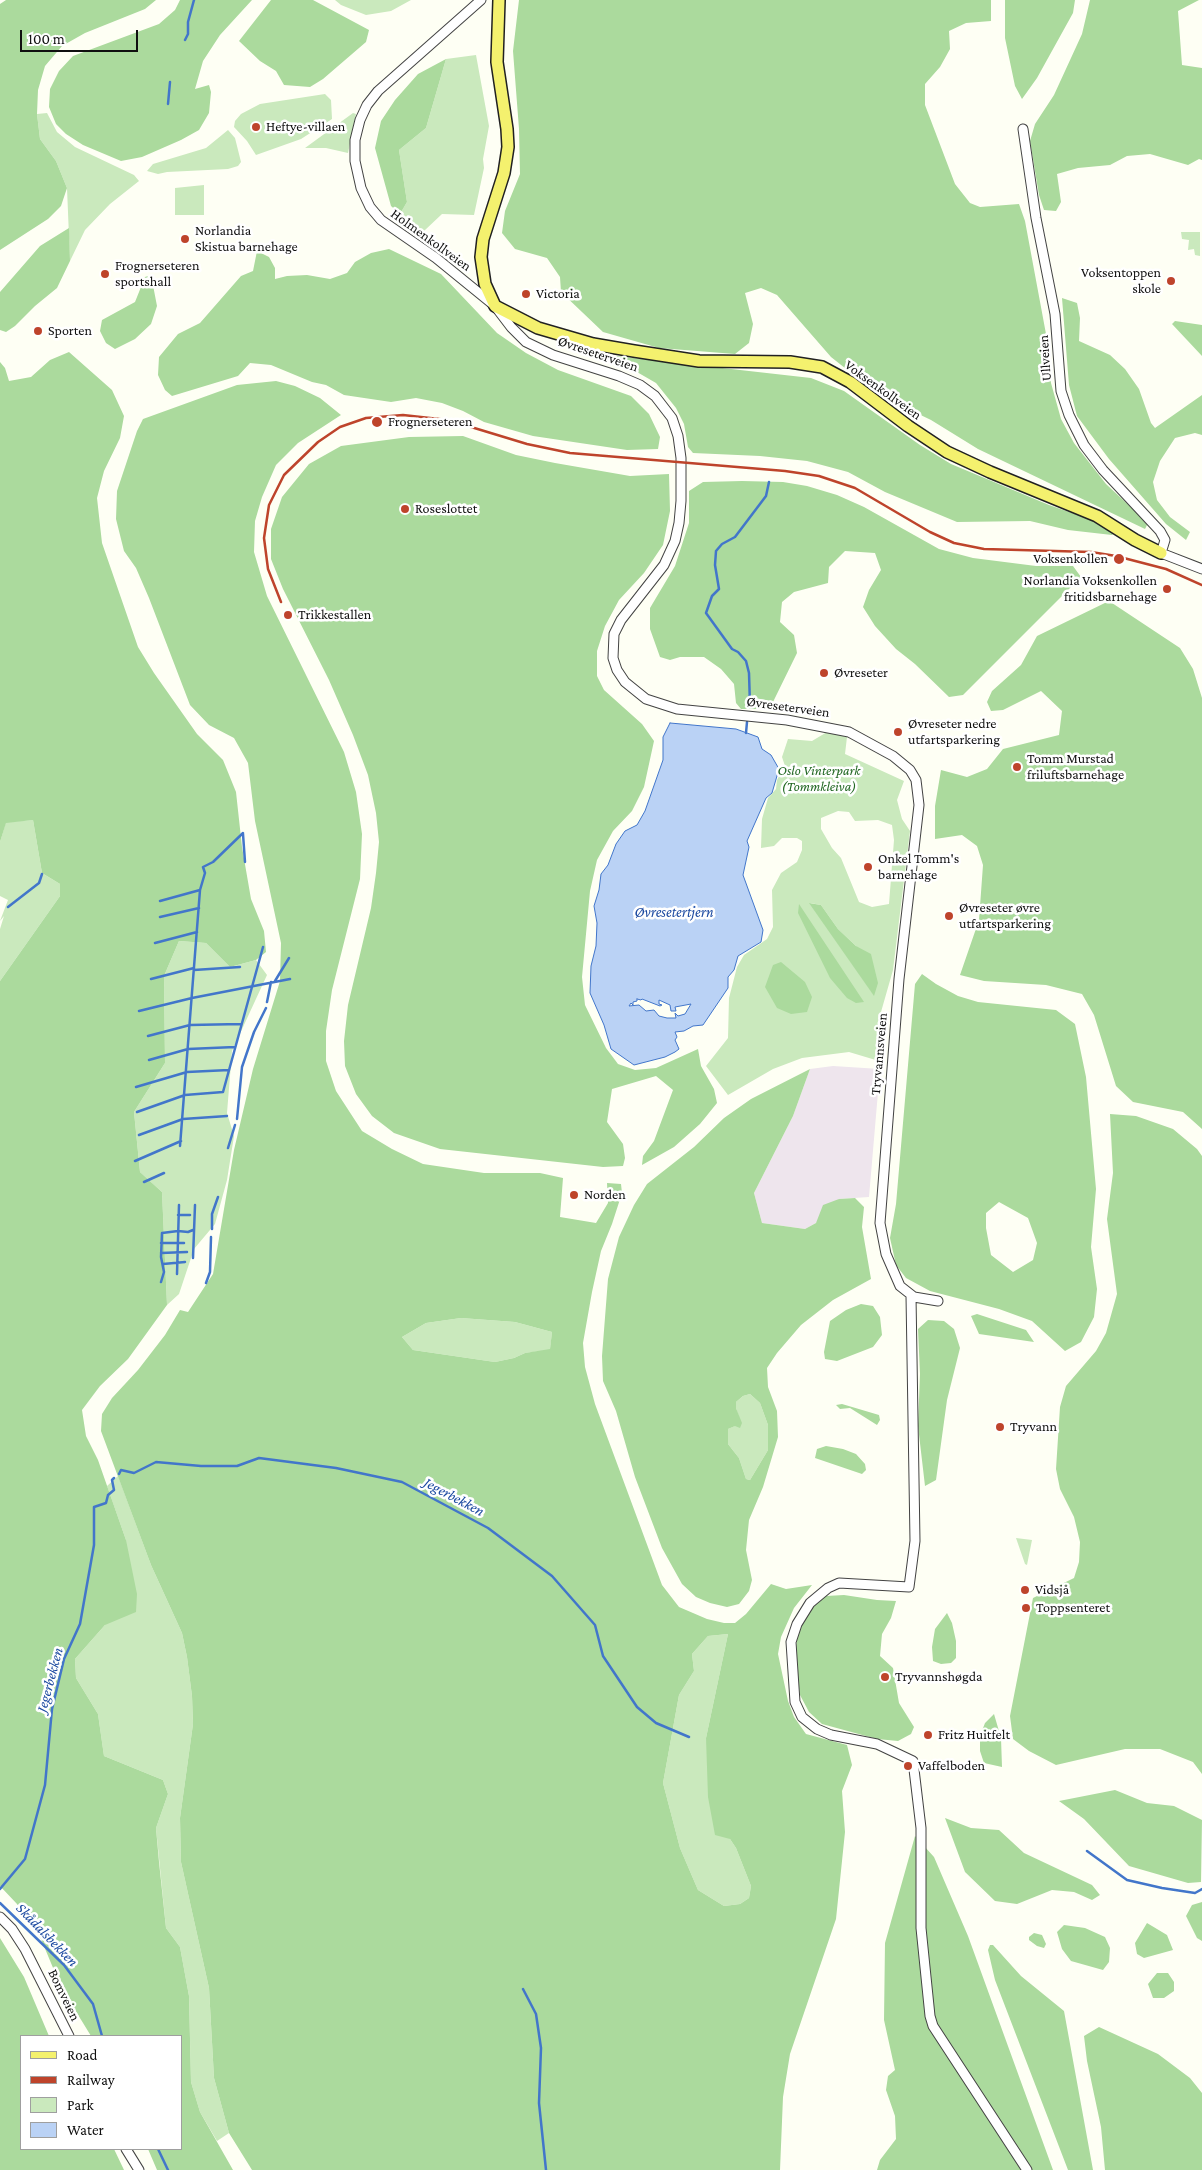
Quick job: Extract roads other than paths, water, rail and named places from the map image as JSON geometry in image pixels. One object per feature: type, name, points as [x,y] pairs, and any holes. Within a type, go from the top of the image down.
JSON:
[{"type":"main road","name":"Øvreseterveien","points":[[495,306],[485,284],[481,257],[483,239],[504,173],[508,147],[508,129],[497,62],[498,0]]},
{"type":"main road","name":"Voksenkollveien","points":[[495,306],[538,328],[593,344],[699,361],[790,362],[822,368],[850,382],[908,426],[947,452],[977,467],[1097,516],[1135,540],[1161,553]]},
{"type":"street","name":"Holmenkollveien","points":[[481,0],[373,97],[363,112],[359,124],[355,160],[359,182],[365,197],[381,220],[436,258],[495,306]]},
{"type":"street","name":"Ullveien","points":[[1023,129],[1036,218],[1055,314],[1060,386],[1064,402],[1080,437],[1102,470],[1160,531],[1165,540],[1161,553]]},
{"type":"street","name":"Øvreseterveien","points":[[495,306],[510,328],[526,342],[553,354],[629,380],[648,390],[668,410],[675,427],[681,458],[679,523],[675,540],[664,565],[621,620],[614,634],[613,658],[617,670],[625,682],[646,698],[677,709],[787,720],[832,727],[849,732],[893,756],[910,770],[916,780]]},
{"type":"street","name":"Voksenkollveien","points":[[1161,553],[1202,569]]},
{"type":"street","name":"Tryvannsveien","points":[[911,1296],[900,1286],[889,1264],[881,1238],[880,1215],[899,980],[919,805],[916,780]]},
{"type":"street","points":[[938,1301],[911,1296],[916,1521],[915,1551],[909,1587],[839,1584],[828,1588],[810,1603],[799,1620],[791,1642],[795,1702],[802,1717],[808,1724],[817,1729],[831,1735],[877,1744],[913,1761],[921,1828],[921,1930],[930,2016],[933,2026],[1027,2170]]},
{"type":"street","name":"Bomveien","points":[[0,1916],[12,1929],[25,1949],[68,2035]]},
{"type":"street","points":[[127,2150],[139,2170]]},
{"type":"water","name":"Øvresetertjern","points":[[670,723],[736,729],[758,737],[762,749],[771,755],[779,769],[772,793],[766,798],[747,841],[749,847],[743,875],[763,930],[761,942],[738,956],[734,970],[728,977],[728,988],[703,1025],[675,1032],[677,1037],[675,1040],[679,1049],[665,1057],[634,1065],[611,1049],[604,1025],[590,993],[591,966],[596,946],[597,923],[594,906],[601,874],[608,865],[616,844],[625,831],[637,825],[645,811],[663,760],[663,737]],"holes":[[[637,999],[660,1006],[662,1005],[659,1004],[659,1000],[670,1005],[671,1011],[676,1011],[675,1007],[691,1004],[685,1014],[678,1016],[675,1013],[676,1018],[667,1018],[659,1016],[654,1010],[646,1011],[639,1005],[629,1006],[631,1003],[633,1005],[633,1002],[637,1001]]]},
{"type":"waterway","points":[[185,40],[188,34],[188,22],[194,0]]},
{"type":"waterway","points":[[168,104],[170,82]]},
{"type":"waterway","points":[[750,705],[749,673],[746,661],[738,652],[732,649],[706,613],[712,596],[719,589],[715,565],[716,551],[722,544],[735,537],[766,496],[769,482]]},
{"type":"waterway","points":[[746,733],[747,722]]},
{"type":"waterway","points":[[180,1146],[200,890],[205,873],[203,867],[213,862],[243,833]]},
{"type":"waterway","points":[[243,834],[245,862]]},
{"type":"waterway","points":[[8,907],[39,883],[42,874]]},
{"type":"waterway","points":[[160,901],[200,890]]},
{"type":"waterway","points":[[160,917],[199,908]]},
{"type":"waterway","points":[[155,943],[197,932]]},
{"type":"waterway","points":[[137,1112],[185,1095],[223,1092],[263,947]]},
{"type":"waterway","points":[[275,981],[289,958]]},
{"type":"waterway","points":[[194,970],[240,967]]},
{"type":"waterway","points":[[151,979],[194,968]]},
{"type":"waterway","points":[[139,1011],[192,998],[290,979]]},
{"type":"waterway","points":[[267,1002],[271,982]]},
{"type":"waterway","points":[[237,1119],[242,1067],[254,1032],[266,1008]]},
{"type":"waterway","points":[[148,1036],[190,1025],[241,1024]]},
{"type":"waterway","points":[[149,1060],[188,1049],[235,1047]]},
{"type":"waterway","points":[[136,1087],[187,1072],[229,1070]]},
{"type":"waterway","points":[[139,1135],[183,1119],[227,1116]]},
{"type":"waterway","points":[[228,1148],[235,1125]]},
{"type":"waterway","points":[[135,1161],[181,1141]]},
{"type":"waterway","points":[[144,1182],[164,1173]]},
{"type":"waterway","points":[[212,1229],[212,1214],[218,1197]]},
{"type":"waterway","points":[[177,1274],[179,1205]]},
{"type":"waterway","points":[[193,1258],[195,1205]]},
{"type":"waterway","points":[[178,1215],[190,1215]]},
{"type":"waterway","points":[[161,1282],[164,1272],[161,1257],[162,1233],[188,1232],[193,1230]]},
{"type":"waterway","points":[[206,1283],[210,1272],[211,1237]]},
{"type":"waterway","points":[[161,1243],[184,1243]]},
{"type":"waterway","points":[[161,1253],[187,1252]]},
{"type":"waterway","points":[[163,1264],[185,1262]]},
{"type":"waterway","name":"Jegerbekken","points":[[119,1474],[121,1470],[134,1473],[156,1462],[201,1466],[237,1466],[259,1458],[336,1468],[402,1482],[488,1528],[552,1576],[595,1625],[603,1656],[637,1707],[656,1723],[689,1737]]},
{"type":"waterway","name":"Jegerbekken","points":[[0,1889],[25,1859],[45,1785],[52,1709],[64,1659],[80,1624],[94,1545],[94,1507],[106,1503],[108,1495],[114,1490],[112,1480],[114,1478]]},
{"type":"waterway","points":[[1087,1851],[1127,1880],[1195,1893],[1202,1889]]},
{"type":"waterway","name":"Skådalsbekken","points":[[0,1903],[64,1965],[93,2004],[102,2035]]},
{"type":"waterway","points":[[523,1989],[536,2014],[541,2048],[539,2103],[546,2170]]},
{"type":"waterway","name":"Skådalsbekken","points":[[158,2150],[168,2170]]},
{"type":"railway","points":[[281,602],[268,569],[264,538],[269,505],[284,475],[318,442],[340,427],[366,418],[403,415],[448,420],[527,444],[570,453],[785,471],[819,476],[855,488],[930,532],[954,543],[984,549],[1091,552],[1116,556],[1166,569],[1202,585]]},
{"type":"place","name":"Heftye-villaen","points":[[256,127]]},
{"type":"place","name":"Norlandia Skistua barnehage","points":[[185,239]]},
{"type":"place","name":"Frognerseteren sportshall","points":[[105,274]]},
{"type":"place","name":"Voksentoppen skole","points":[[1171,281]]},
{"type":"place","name":"Victoria","points":[[526,294]]},
{"type":"place","name":"Sporten","points":[[38,331]]},
{"type":"place","name":"Frognerseteren","points":[[377,422]]},
{"type":"place","name":"Roseslottet","points":[[405,509]]},
{"type":"place","name":"Voksenkollen","points":[[1119,559]]},
{"type":"place","name":"Norlandia Voksenkollen fritidsbarnehage","points":[[1167,589]]},
{"type":"place","name":"Trikkestallen","points":[[288,615]]},
{"type":"place","name":"Øvreseter","points":[[824,673]]},
{"type":"place","name":"Øvreseter nedre utfartsparkering","points":[[898,732]]},
{"type":"place","name":"Tomm Murstad friluftsbarnehage","points":[[1017,767]]},
{"type":"place","name":"Onkel Tomm's barnehage","points":[[868,867]]},
{"type":"place","name":"Øvreseter øvre utfartsparkering","points":[[949,916]]},
{"type":"place","name":"Norden","points":[[574,1195]]},
{"type":"place","name":"Tryvann","points":[[1000,1427]]},
{"type":"place","name":"Vidsjå","points":[[1025,1590]]},
{"type":"place","name":"Toppsenteret","points":[[1026,1608]]},
{"type":"place","name":"Tryvannshøgda","points":[[885,1677]]},
{"type":"place","name":"Fritz Huitfelt","points":[[928,1735]]},
{"type":"place","name":"Vaffelboden","points":[[908,1766]]},
{"type":"park label","name":"Oslo Vinterpark (Tommkleiva)","points":[[819,780]]}]
